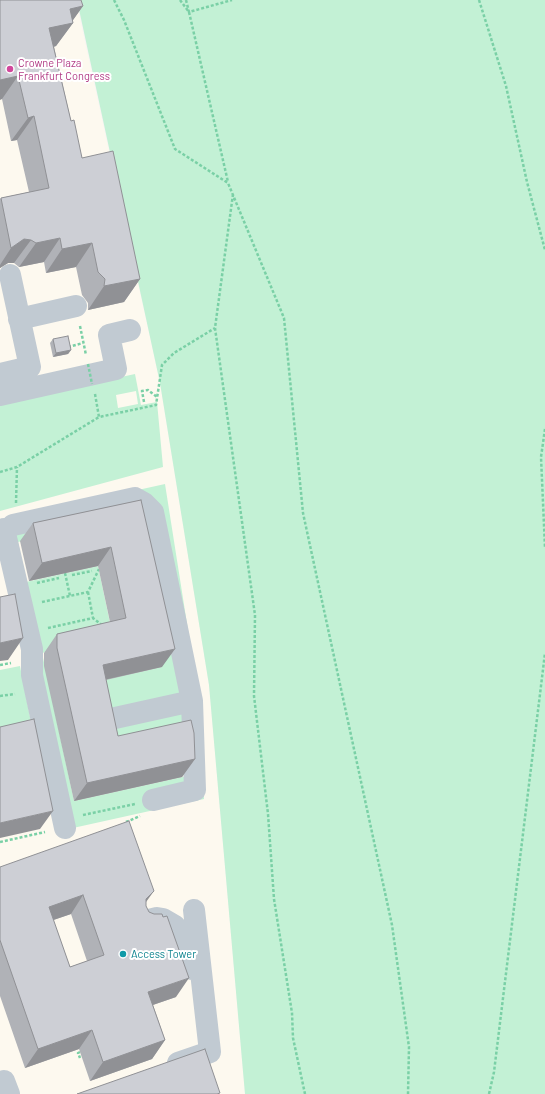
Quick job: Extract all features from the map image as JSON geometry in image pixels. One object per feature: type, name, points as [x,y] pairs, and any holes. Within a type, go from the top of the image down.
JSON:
[{"type":"lane","points":[[0,374],[30,367],[10,275]]},
{"type":"lane","points":[[19,319],[76,306]]},
{"type":"lane","points":[[0,395],[116,369],[109,335],[130,330]]},
{"type":"lane","points":[[64,824],[32,675],[32,649],[4,529],[10,521],[135,498],[144,503],[153,512],[192,701],[195,790],[149,807]]},
{"type":"lane","points":[[115,718],[192,701]]},
{"type":"lane","points":[[157,1071],[210,1052],[194,910]]},
{"type":"lane","points":[[145,921],[164,919],[175,926],[179,931],[182,945],[203,998]]},
{"type":"path","points":[[114,0],[124,20],[175,149],[228,183]]},
{"type":"path","points":[[180,0],[189,12]]},
{"type":"path","points":[[186,0],[228,183],[284,318],[303,513],[392,926],[409,1047],[408,1094]]},
{"type":"path","points":[[189,12],[232,0]]},
{"type":"path","points":[[479,0],[506,86],[527,182],[545,250]]},
{"type":"path","points":[[233,193],[215,328],[254,615],[254,696],[268,814],[274,899],[292,1013],[294,1038],[305,1094]]},
{"type":"path","points":[[76,306],[86,356]]},
{"type":"path","points":[[0,472],[17,467],[99,417],[156,406],[162,365],[174,353],[215,328]]},
{"type":"path","points":[[65,347],[84,343]]},
{"type":"path","points":[[88,364],[92,384]]},
{"type":"path","points":[[144,402],[142,391],[148,390],[157,397]]},
{"type":"path","points":[[94,392],[99,417]]},
{"type":"path","points":[[545,429],[541,457],[545,548]]},
{"type":"path","points":[[10,521],[17,467]]},
{"type":"path","points":[[99,569],[88,592],[93,618],[108,629]]},
{"type":"path","points":[[72,576],[92,571]]},
{"type":"path","points":[[65,573],[70,596]]},
{"type":"path","points":[[31,585],[59,578]]},
{"type":"path","points":[[22,606],[88,592]]},
{"type":"path","points":[[28,632],[93,618]]},
{"type":"path","points":[[489,1094],[494,1072],[545,653]]},
{"type":"path","points":[[64,824],[149,807]]},
{"type":"path","points":[[124,823],[149,807]]},
{"type":"path","points":[[0,842],[42,833]]},
{"type":"path","points":[[80,1052],[78,1053],[80,1058]]},
{"type":"shaded area","points":[[0,0],[76,0],[160,383],[209,685],[245,1094],[0,1094]]},
{"type":"green space","points":[[77,0],[545,0],[545,1094],[245,1094],[209,685],[160,383]]},
{"type":"green space","points":[[135,374],[141,405],[157,402],[163,467],[0,511],[0,403]],"holes":[[[136,391],[138,404],[118,408],[116,395]]]},
{"type":"green space","points":[[165,484],[199,700],[204,799],[73,828],[11,518]],"holes":[[[128,518],[162,667],[90,683],[105,754],[178,738],[187,776],[74,801],[42,653],[113,637],[98,566],[26,582],[18,542]]]},
{"type":"green space","points":[[20,666],[31,722],[0,728],[0,670]]},
{"type":"building","points":[[0,0],[81,0],[83,6],[70,9],[73,23],[49,28],[71,121],[74,120],[82,158],[113,151],[140,279],[104,286],[105,279],[98,272],[92,243],[62,249],[60,238],[36,243],[31,240],[24,239],[11,248],[1,198],[49,188],[34,116],[28,118],[18,76],[0,80]]},
{"type":"building","points":[[68,336],[71,350],[56,353],[53,339]]},
{"type":"building","points":[[141,500],[175,649],[103,665],[118,736],[191,720],[194,733],[195,759],[87,783],[57,648],[57,634],[126,618],[111,547],[42,563],[33,523]]},
{"type":"building","points":[[15,594],[23,638],[0,643],[0,597]]},
{"type":"building","points":[[34,719],[53,811],[0,823],[0,727]]},
{"type":"building","name":"Access Tower","points":[[129,821],[154,891],[146,899],[146,906],[149,912],[154,914],[162,914],[163,917],[167,916],[189,978],[148,992],[165,1040],[103,1062],[92,1030],[38,1049],[0,940],[0,867]],"holes":[[[83,895],[104,955],[70,967],[49,907]]]},
{"type":"building","points":[[205,1049],[220,1093],[77,1094]]},
{"type":"place","name":"Crowne Plaza Frankfurt Congress","points":[[10,69]]},
{"type":"place","name":"Access Tower","points":[[123,954]]}]
